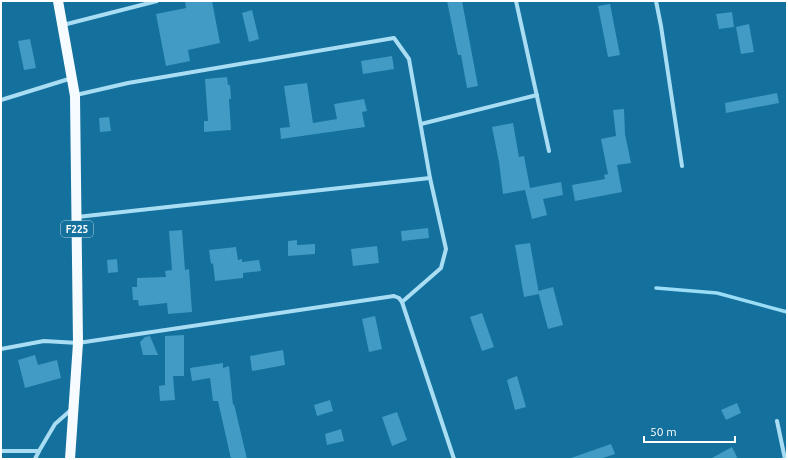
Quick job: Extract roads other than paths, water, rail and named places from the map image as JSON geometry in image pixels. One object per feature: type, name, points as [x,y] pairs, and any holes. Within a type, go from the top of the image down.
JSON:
[{"type":"main road","name":"F225","points":[[58,1],[73,78],[75,96],[78,343],[70,459]]},
{"type":"street","points":[[63,25],[157,1]]},
{"type":"street","points":[[516,1],[549,151]]},
{"type":"street","points":[[656,1],[682,166]]},
{"type":"street","points":[[75,96],[128,83],[394,38],[410,58],[430,178],[446,249],[441,268],[402,302]]},
{"type":"street","points":[[1,100],[73,78]]},
{"type":"street","points":[[421,124],[537,95]]},
{"type":"street","points":[[77,218],[430,178]]},
{"type":"street","points":[[1,349],[44,341],[78,343],[394,296],[399,298],[402,302],[454,459]]},
{"type":"street","points":[[35,459],[55,424],[74,407]]},
{"type":"street","points":[[777,421],[785,459]]},
{"type":"street","points":[[1,451],[39,451]]},
{"type":"waterway","points":[[656,288],[717,293],[787,312]]}]
